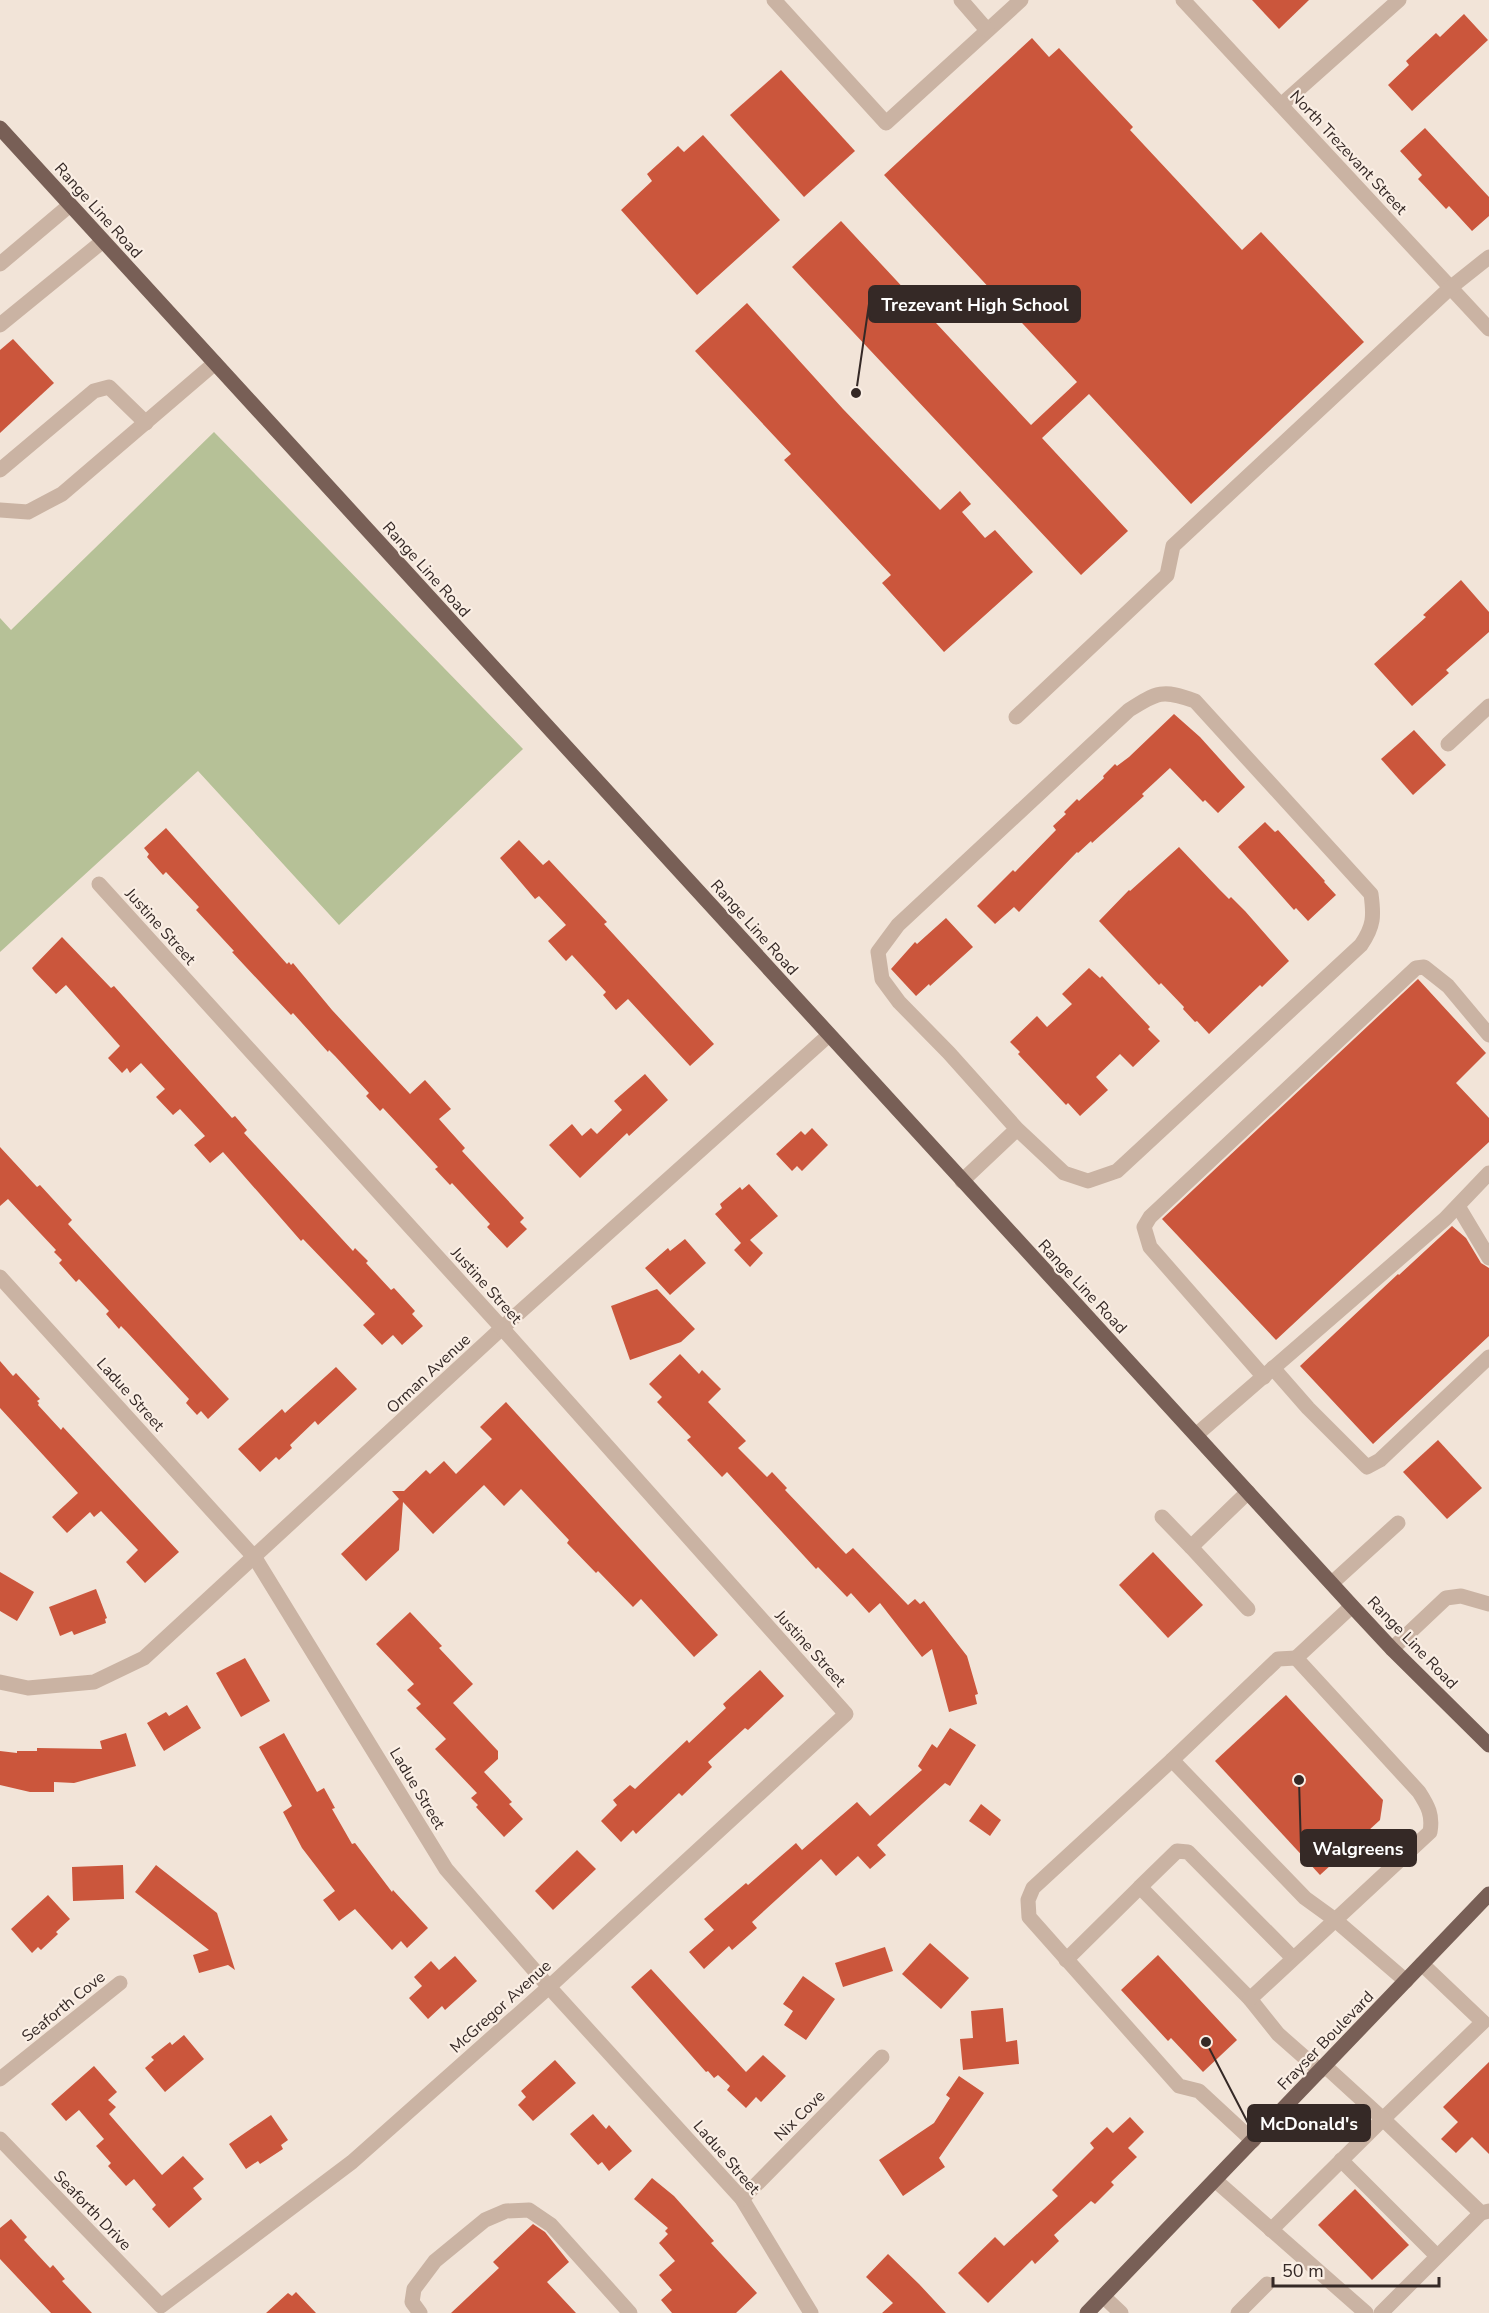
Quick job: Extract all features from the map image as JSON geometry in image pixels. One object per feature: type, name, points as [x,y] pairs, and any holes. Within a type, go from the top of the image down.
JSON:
[{"type":"main road","name":"Range Line Road","points":[[0,128],[1352,1606],[1489,1745]]},
{"type":"main road","name":"Frayser Boulevard","points":[[1087,2313],[1489,1894]]},
{"type":"street","points":[[774,0],[885,123],[1021,0]]},
{"type":"street","points":[[961,0],[987,30]]},
{"type":"street","name":"North Trezevant Street","points":[[1183,0],[1489,329]]},
{"type":"street","points":[[1281,105],[1399,0]]},
{"type":"street","points":[[0,264],[70,205]]},
{"type":"street","points":[[0,325],[103,241]]},
{"type":"street","points":[[1016,717],[1167,575],[1173,546],[1450,288],[1489,257]]},
{"type":"street","points":[[0,510],[28,512],[62,494],[215,363]]},
{"type":"street","points":[[0,470],[94,391],[109,387],[146,423]]},
{"type":"street","points":[[1154,694],[1177,694],[1195,701],[1371,894],[1374,914],[1371,932],[1361,945],[1117,1171],[1088,1181],[1064,1173],[1017,1129],[949,1053],[899,1002],[882,979],[878,952],[898,925],[1129,710],[1154,694]]},
{"type":"street","points":[[1448,744],[1489,706]]},
{"type":"street","name":"Justine Street","points":[[99,884],[502,1328],[846,1714]]},
{"type":"street","points":[[1489,1035],[1448,986],[1424,967],[1416,968],[1150,1217],[1144,1227],[1150,1247],[1268,1372],[1367,1467],[1380,1460],[1489,1357]]},
{"type":"street","name":"Orman Avenue","points":[[0,1682],[28,1688],[94,1682],[144,1658],[502,1328],[829,1035]]},
{"type":"street","points":[[962,1180],[1017,1129]]},
{"type":"street","points":[[1196,1435],[1458,1206],[1489,1173]]},
{"type":"street","points":[[1458,1206],[1489,1258]]},
{"type":"street","name":"Ladue Street","points":[[0,1277],[255,1558],[446,1869],[549,1987],[742,2199],[811,2313]]},
{"type":"street","points":[[1191,1547],[1248,1492]]},
{"type":"street","points":[[1162,1517],[1248,1610]]},
{"type":"street","points":[[1332,1583],[1398,1523]]},
{"type":"street","points":[[1392,1649],[1446,1598],[1461,1596],[1489,1604]]},
{"type":"street","points":[[1253,2141],[1199,2091],[1179,2086],[1029,1917],[1028,1900],[1033,1887],[1278,1659],[1296,1658],[1352,1606]]},
{"type":"street","points":[[1250,1999],[1430,1832],[1432,1819],[1428,1806],[1419,1792],[1296,1658]]},
{"type":"street","name":"McGregor Avenue","points":[[161,2306],[352,2162],[549,1987],[846,1714]]},
{"type":"street","points":[[1172,1760],[1305,1898],[1334,1919],[1406,1981]]},
{"type":"street","points":[[1066,1960],[1177,1851],[1188,1852],[1293,1958]]},
{"type":"street","points":[[1140,1887],[1250,1999],[1278,2034],[1383,2119],[1485,2212],[1437,2256],[1381,2313]]},
{"type":"street","points":[[1271,2230],[1486,2018],[1422,1964]]},
{"type":"street","name":"Seaforth Cove","points":[[0,2079],[120,1983]]},
{"type":"street","name":"Nix Cove","points":[[742,2199],[882,2057]]},
{"type":"street","name":"Seaforth Drive","points":[[0,2139],[161,2306]]},
{"type":"street","points":[[1341,2160],[1437,2256]]},
{"type":"street","points":[[1215,2180],[1366,2313]]},
{"type":"street","points":[[420,2313],[412,2302],[414,2289],[435,2261],[485,2220],[506,2211],[529,2210],[551,2225],[630,2313]]},
{"type":"street","points":[[1238,2313],[1267,2284]]},
{"type":"street","points":[[1103,2296],[1121,2313]]},
{"type":"green space","points":[[214,432],[523,749],[339,925],[198,771],[0,952],[0,618],[11,630]]},
{"type":"building","points":[[1252,0],[1309,0],[1279,29]]},
{"type":"building","points":[[1464,14],[1488,40],[1412,111],[1388,85],[1409,65],[1406,61],[1436,33],[1440,37]]},
{"type":"building","points":[[1032,38],[1049,57],[1059,48],[1133,127],[1130,130],[1242,250],[1261,232],[1364,342],[1191,504],[1089,394],[1042,438],[1128,531],[1081,575],[792,267],[841,221],[1031,425],[1077,382],[884,175]]},
{"type":"building","points":[[781,70],[855,151],[804,197],[730,115]]},
{"type":"building","points":[[1425,128],[1489,197],[1489,216],[1472,231],[1449,206],[1446,209],[1418,179],[1422,175],[1400,151]]},
{"type":"building","points":[[703,135],[780,220],[697,295],[621,210],[652,181],[647,174],[678,146],[684,152]]},
{"type":"building","points":[[747,303],[843,409],[940,510],[960,491],[971,504],[962,512],[985,538],[995,530],[1033,572],[944,652],[882,583],[891,575],[784,460],[791,454],[695,351]]},
{"type":"building","points":[[13,339],[54,383],[0,433],[0,350]]},
{"type":"building","points":[[1461,580],[1489,612],[1489,632],[1446,670],[1449,673],[1412,706],[1374,664],[1426,617],[1423,615]]},
{"type":"building","points":[[1174,714],[1200,737],[1245,787],[1218,813],[1205,800],[1203,802],[1170,768],[1142,794],[1144,796],[1092,843],[1091,841],[1077,852],[1019,912],[1014,907],[995,924],[977,906],[1013,870],[1015,872],[1056,830],[1053,826],[1077,799],[1079,801],[1104,778],[1103,776],[1115,764],[1117,766],[1129,757]]},
{"type":"building","points":[[1414,730],[1446,765],[1413,795],[1381,759]]},
{"type":"building","points":[[1265,822],[1275,832],[1278,830],[1336,895],[1308,921],[1296,908],[1294,910],[1238,847]]},
{"type":"building","points":[[166,828],[287,964],[293,963],[332,1010],[410,1094],[425,1080],[451,1109],[439,1119],[465,1148],[462,1151],[524,1218],[520,1222],[527,1229],[507,1248],[487,1227],[490,1224],[452,1183],[450,1185],[435,1169],[438,1167],[383,1108],[380,1111],[366,1096],[369,1093],[335,1056],[329,1050],[328,1052],[293,1013],[291,1015],[232,952],[234,951],[196,910],[199,907],[166,872],[163,875],[147,857],[149,854],[144,848]]},
{"type":"building","points":[[519,840],[543,865],[549,860],[714,1044],[690,1066],[628,999],[616,1010],[603,995],[606,992],[572,955],[566,961],[548,941],[566,925],[539,896],[535,899],[500,858]]},
{"type":"building","points":[[1179,847],[1229,899],[1231,897],[1245,911],[1289,961],[1262,987],[1260,985],[1209,1034],[1099,921],[1129,890]]},
{"type":"building","points":[[946,918],[973,947],[916,996],[891,969],[915,942],[917,944]]},
{"type":"building","points":[[62,937],[111,988],[114,986],[232,1118],[235,1116],[247,1130],[244,1133],[353,1251],[355,1248],[391,1290],[394,1288],[415,1311],[412,1314],[423,1326],[402,1345],[393,1335],[382,1345],[363,1325],[375,1314],[303,1239],[301,1241],[223,1152],[210,1163],[194,1145],[205,1136],[180,1109],[173,1115],[156,1097],[165,1089],[141,1063],[130,1073],[127,1068],[122,1073],[108,1058],[120,1046],[66,985],[56,994],[34,971],[32,968]]},
{"type":"building","points":[[1089,968],[1100,978],[1102,976],[1150,1027],[1148,1029],[1160,1041],[1133,1067],[1120,1054],[1096,1077],[1108,1090],[1080,1116],[1068,1103],[1066,1105],[1018,1054],[1020,1052],[1010,1042],[1037,1016],[1047,1027],[1072,1004],[1062,994]]},
{"type":"building","points":[[1418,979],[1486,1053],[1456,1083],[1489,1118],[1489,1142],[1276,1340],[1162,1219]]},
{"type":"building","points":[[645,1074],[668,1100],[629,1136],[627,1133],[580,1178],[549,1145],[572,1124],[582,1136],[591,1128],[597,1134],[622,1110],[614,1101]]},
{"type":"building","points":[[812,1128],[828,1145],[802,1171],[797,1166],[792,1171],[776,1154],[801,1131],[805,1135]]},
{"type":"building","points":[[0,1147],[72,1220],[68,1224],[229,1399],[208,1419],[201,1411],[197,1415],[186,1403],[189,1399],[121,1326],[119,1329],[106,1314],[109,1311],[79,1279],[76,1282],[59,1263],[62,1260],[54,1252],[56,1250],[8,1199],[0,1206]]},
{"type":"building","points":[[749,1184],[778,1216],[750,1240],[763,1253],[750,1267],[734,1250],[741,1243],[715,1214],[722,1208],[720,1204],[740,1187],[742,1190]]},
{"type":"building","points":[[1452,1226],[1466,1238],[1481,1263],[1489,1268],[1489,1336],[1373,1444],[1300,1366]]},
{"type":"building","points":[[685,1239],[706,1263],[670,1295],[645,1268],[668,1248],[670,1251]]},
{"type":"building","points":[[657,1289],[695,1329],[681,1342],[630,1360],[611,1306]]},
{"type":"building","points":[[680,1354],[699,1374],[702,1370],[721,1389],[708,1402],[746,1441],[738,1448],[767,1477],[772,1472],[787,1488],[785,1490],[846,1554],[853,1548],[908,1605],[915,1599],[920,1604],[924,1601],[967,1656],[978,1694],[975,1695],[977,1704],[949,1712],[932,1649],[922,1657],[880,1603],[869,1613],[851,1593],[847,1597],[818,1567],[816,1569],[727,1472],[722,1477],[687,1440],[691,1437],[657,1402],[662,1397],[649,1384]]},
{"type":"building","points":[[0,1361],[13,1376],[16,1373],[40,1399],[37,1401],[38,1405],[61,1430],[63,1427],[179,1552],[145,1583],[126,1562],[138,1550],[101,1511],[94,1517],[90,1512],[67,1533],[52,1517],[78,1493],[0,1408]]},
{"type":"building","points":[[336,1367],[357,1389],[318,1425],[315,1421],[290,1445],[292,1448],[279,1460],[276,1457],[260,1472],[238,1449],[282,1409],[285,1413]]},
{"type":"building","points":[[506,1402],[718,1635],[694,1657],[641,1599],[633,1607],[598,1571],[596,1573],[567,1543],[569,1540],[521,1489],[504,1506],[484,1485],[433,1534],[403,1502],[399,1550],[366,1581],[341,1554],[399,1499],[392,1491],[404,1491],[426,1470],[430,1474],[444,1461],[456,1474],[492,1439],[480,1427]]},
{"type":"building","points":[[1438,1440],[1482,1488],[1447,1519],[1403,1472]]},
{"type":"building","points":[[1153,1552],[1203,1605],[1168,1638],[1119,1585]]},
{"type":"building","points":[[0,1572],[34,1592],[17,1621],[0,1611]]},
{"type":"building","points":[[96,1589],[107,1618],[106,1623],[74,1635],[72,1631],[60,1636],[49,1607]]},
{"type":"building","points":[[410,1612],[442,1646],[439,1648],[473,1684],[453,1703],[498,1751],[498,1759],[484,1772],[512,1802],[509,1804],[523,1819],[504,1837],[476,1807],[478,1805],[471,1798],[477,1793],[435,1749],[446,1739],[416,1708],[421,1704],[407,1690],[414,1684],[376,1644]]},
{"type":"building","points":[[245,1658],[270,1701],[241,1717],[216,1673]]},
{"type":"building","points":[[760,1670],[784,1696],[748,1730],[745,1728],[708,1762],[712,1767],[682,1796],[679,1793],[636,1834],[633,1830],[621,1842],[601,1821],[617,1805],[613,1800],[630,1785],[635,1789],[687,1740],[689,1743],[726,1708],[723,1704]]},
{"type":"building","points":[[1286,1695],[1383,1800],[1380,1820],[1320,1875],[1215,1761]]},
{"type":"building","points":[[187,1705],[201,1728],[164,1751],[147,1723],[166,1712],[169,1716]]},
{"type":"building","points":[[950,1728],[976,1745],[950,1786],[945,1783],[877,1845],[886,1855],[870,1869],[858,1856],[836,1876],[821,1859],[752,1922],[757,1928],[732,1950],[729,1946],[704,1969],[689,1952],[714,1930],[704,1919],[746,1883],[748,1885],[796,1843],[802,1850],[857,1802],[870,1816],[922,1770],[918,1766],[932,1744],[937,1748]]},
{"type":"building","points":[[126,1733],[136,1766],[74,1783],[54,1782],[54,1792],[30,1792],[0,1785],[0,1751],[17,1753],[17,1751],[37,1751],[37,1748],[102,1749],[100,1741]]},
{"type":"building","points":[[284,1733],[317,1792],[324,1788],[335,1808],[332,1809],[352,1844],[355,1843],[392,1892],[393,1890],[428,1928],[407,1948],[401,1941],[392,1950],[355,1909],[339,1921],[323,1900],[335,1891],[302,1848],[283,1812],[292,1806],[259,1747]]},
{"type":"building","points":[[981,1804],[1001,1820],[990,1836],[969,1821]]},
{"type":"building","points":[[577,1850],[596,1869],[553,1910],[535,1891]]},
{"type":"building","points":[[123,1865],[124,1899],[73,1901],[72,1867]]},
{"type":"building","points":[[156,1865],[217,1913],[235,1970],[228,1965],[199,1973],[193,1955],[209,1950],[135,1892]]},
{"type":"building","points":[[48,1895],[70,1919],[41,1950],[38,1947],[32,1953],[11,1929]]},
{"type":"building","points":[[930,1943],[969,1978],[941,2009],[902,1974]]},
{"type":"building","points":[[885,1947],[893,1971],[843,1987],[835,1963]]},
{"type":"building","points":[[1158,1955],[1237,2040],[1203,2072],[1171,2038],[1168,2041],[1121,1990]]},
{"type":"building","points":[[455,1956],[477,1981],[445,2010],[442,2006],[428,2019],[409,1998],[422,1986],[414,1977],[431,1961],[439,1970]]},
{"type":"building","points":[[651,1969],[746,2072],[763,2055],[786,2076],[761,2102],[756,2097],[746,2108],[727,2090],[730,2086],[718,2075],[714,2078],[708,2071],[706,2072],[631,1987]]},
{"type":"building","points":[[803,1976],[835,1999],[806,2040],[784,2025],[793,2011],[783,2004]]},
{"type":"building","points":[[1003,2008],[1006,2042],[1017,2040],[1019,2064],[963,2070],[960,2039],[973,2038],[971,2011]]},
{"type":"building","points":[[184,2035],[204,2059],[165,2092],[145,2068],[154,2060],[151,2057],[170,2042],[172,2045]]},
{"type":"building","points":[[555,2060],[576,2083],[533,2121],[518,2105],[526,2097],[521,2091]]},
{"type":"building","points":[[1489,2062],[1489,2154],[1472,2137],[1456,2153],[1441,2139],[1458,2122],[1443,2107]]},
{"type":"building","points":[[94,2066],[117,2092],[108,2100],[116,2107],[109,2114],[162,2175],[183,2156],[204,2179],[193,2188],[202,2199],[169,2228],[152,2209],[156,2205],[134,2179],[126,2186],[108,2166],[111,2163],[96,2146],[104,2139],[79,2110],[66,2121],[51,2104]]},
{"type":"building","points":[[959,2076],[984,2093],[939,2158],[945,2167],[903,2196],[879,2160],[934,2123],[950,2098],[946,2095]]},
{"type":"building","points":[[593,2114],[606,2129],[609,2125],[632,2151],[609,2171],[602,2162],[598,2165],[570,2134]]},
{"type":"building","points":[[271,2115],[288,2140],[281,2145],[283,2149],[260,2164],[258,2161],[246,2169],[229,2144]]},
{"type":"building","points":[[1130,2117],[1144,2132],[1128,2148],[1137,2157],[1111,2182],[1114,2185],[1095,2204],[1091,2201],[1054,2235],[1059,2241],[1035,2264],[1032,2260],[988,2303],[958,2273],[995,2237],[1004,2246],[1058,2196],[1052,2190],[1094,2148],[1090,2143],[1107,2127],[1113,2133]]},
{"type":"building","points":[[652,2178],[674,2196],[714,2241],[711,2243],[757,2293],[736,2313],[672,2313],[661,2300],[672,2290],[659,2275],[675,2261],[659,2243],[668,2234],[665,2231],[668,2228],[634,2199]]},
{"type":"building","points":[[1355,2189],[1409,2245],[1372,2280],[1318,2225]]},
{"type":"building","points":[[11,2219],[27,2237],[24,2240],[50,2268],[53,2265],[65,2279],[62,2281],[92,2313],[51,2313],[0,2259],[0,2228]]},
{"type":"building","points":[[533,2224],[545,2232],[569,2262],[547,2282],[576,2313],[451,2313],[499,2268],[493,2262]]},
{"type":"building","points":[[888,2254],[946,2313],[882,2313],[893,2303],[866,2277]]},
{"type":"building","points":[[296,2292],[316,2313],[266,2313],[288,2293],[292,2296]]},
{"type":"place","name":"Trezevant High School","points":[[856,393]]},
{"type":"place","name":"Walgreens","points":[[1299,1780]]},
{"type":"place","name":"McDonald's","points":[[1206,2042]]}]
